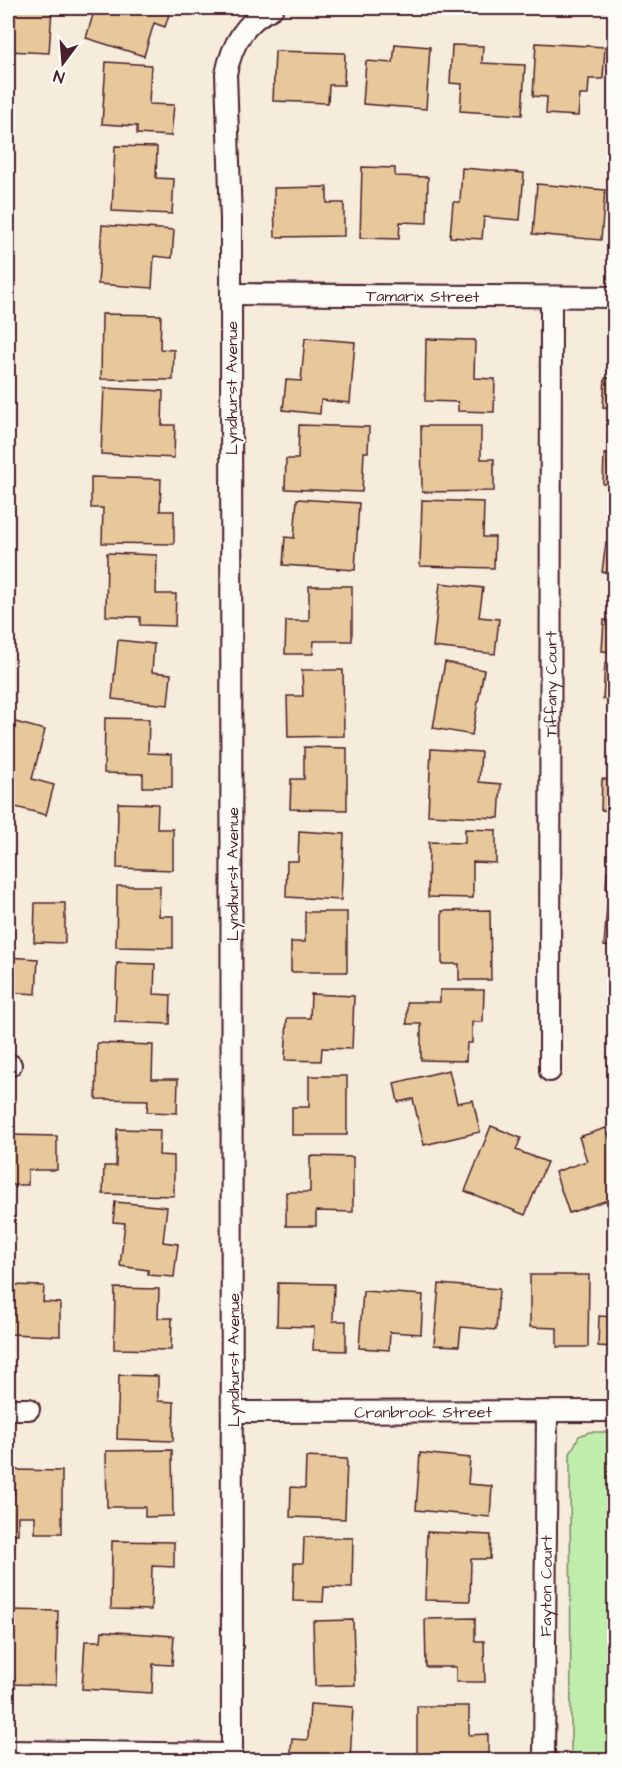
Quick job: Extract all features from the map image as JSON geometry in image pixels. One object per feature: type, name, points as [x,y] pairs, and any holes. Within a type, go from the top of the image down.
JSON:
[{"type":"street","name":"Lyndhurst Avenue","points":[[232,1757],[231,294],[226,74],[229,58],[245,29],[273,8]]},
{"type":"street","name":"Tamarix Street","points":[[231,294],[615,297]]},
{"type":"street","name":"Tiffany Court","points":[[550,1071],[551,297]]},
{"type":"street","points":[[8,1409],[29,1409]]},
{"type":"street","name":"Cranbrook Street","points":[[233,1412],[615,1411]]},
{"type":"street","name":"Fayton Court","points":[[544,1761],[547,1412]]},
{"type":"street","points":[[8,1751],[232,1757]]},
{"type":"green space","points":[[589,1432],[614,1432],[614,1760],[571,1760],[570,1454],[579,1436]]},
{"type":"building","points":[[8,8],[52,8],[49,53],[8,51]]},
{"type":"building","points":[[95,8],[171,8],[165,27],[154,23],[144,56],[86,38]]},
{"type":"building","points":[[536,43],[605,47],[603,79],[589,79],[588,95],[580,95],[578,116],[546,114],[547,97],[533,96]]},
{"type":"building","points":[[395,44],[430,47],[426,109],[363,104],[366,61],[393,63]]},
{"type":"building","points":[[452,45],[483,46],[482,63],[525,65],[522,115],[460,111],[462,84],[450,83]]},
{"type":"building","points":[[275,51],[345,53],[344,85],[329,85],[328,103],[273,101]]},
{"type":"building","points":[[106,62],[151,65],[149,104],[174,105],[171,136],[137,134],[137,126],[102,124]]},
{"type":"building","points":[[115,146],[157,147],[156,178],[174,179],[172,214],[112,211]]},
{"type":"building","points":[[362,167],[395,168],[395,176],[428,177],[427,223],[400,222],[399,239],[360,238]]},
{"type":"building","points":[[462,168],[524,173],[520,220],[484,217],[482,239],[450,237],[453,202],[460,202]]},
{"type":"building","points":[[537,184],[605,190],[601,240],[533,234]]},
{"type":"building","points":[[327,187],[327,203],[344,203],[344,236],[275,237],[274,188]]},
{"type":"building","points":[[102,225],[174,230],[172,258],[154,256],[152,288],[98,284]]},
{"type":"building","points":[[102,314],[161,315],[160,349],[174,350],[173,380],[101,379]]},
{"type":"building","points":[[305,338],[355,342],[350,403],[321,400],[320,414],[283,410],[286,380],[301,381]]},
{"type":"building","points":[[426,339],[475,340],[474,378],[495,379],[494,412],[458,411],[458,402],[425,401]]},
{"type":"building","points":[[605,378],[614,378],[614,408],[603,407]]},
{"type":"building","points":[[104,388],[163,391],[162,425],[175,425],[174,458],[101,454]]},
{"type":"building","points":[[299,425],[369,427],[368,452],[364,452],[362,492],[285,489],[286,459],[298,459]]},
{"type":"building","points":[[421,426],[481,426],[481,459],[494,459],[494,491],[422,492]]},
{"type":"building","points":[[604,454],[614,454],[614,484],[603,484]]},
{"type":"building","points":[[91,477],[161,479],[160,511],[174,511],[174,544],[102,543],[103,508],[91,508]]},
{"type":"building","points":[[297,499],[359,503],[355,570],[283,565],[285,537],[294,538]]},
{"type":"building","points":[[422,500],[484,502],[483,537],[495,537],[494,568],[420,566]]},
{"type":"building","points":[[606,542],[614,543],[614,573],[602,572]]},
{"type":"building","points":[[107,553],[157,555],[156,594],[176,594],[175,626],[140,625],[140,617],[106,616]]},
{"type":"building","points":[[440,583],[483,588],[479,617],[499,619],[495,654],[433,647]]},
{"type":"building","points":[[309,586],[352,586],[352,641],[314,641],[313,654],[285,654],[286,621],[309,621]]},
{"type":"building","points":[[604,620],[614,621],[614,652],[602,651]]},
{"type":"building","points":[[118,640],[154,644],[152,672],[171,674],[168,705],[112,699]]},
{"type":"building","points":[[445,662],[484,670],[472,735],[433,728]]},
{"type":"building","points":[[605,663],[614,663],[614,699],[603,699]]},
{"type":"building","points":[[302,670],[343,670],[344,736],[288,737],[287,696],[303,696]]},
{"type":"building","points":[[105,718],[149,719],[148,753],[172,754],[172,787],[143,787],[143,774],[104,773]]},
{"type":"building","points":[[8,720],[45,730],[32,779],[54,785],[46,815],[8,805]]},
{"type":"building","points":[[304,747],[347,748],[347,810],[290,809],[291,779],[304,779]]},
{"type":"building","points":[[431,749],[481,752],[479,782],[501,784],[499,818],[428,815]]},
{"type":"building","points":[[602,779],[614,780],[614,811],[601,810]]},
{"type":"building","points":[[118,803],[158,804],[157,829],[173,829],[173,870],[117,868]]},
{"type":"building","points":[[465,829],[496,830],[496,863],[473,862],[473,898],[428,897],[429,842],[465,843]]},
{"type":"building","points":[[299,831],[344,834],[341,900],[286,897],[287,861],[298,861]]},
{"type":"building","points":[[607,871],[614,871],[614,888],[606,888]]},
{"type":"building","points":[[117,886],[160,886],[159,916],[173,916],[173,948],[116,947]]},
{"type":"building","points":[[35,903],[65,903],[65,943],[34,942]]},
{"type":"building","points":[[607,907],[614,907],[614,947],[604,946]]},
{"type":"building","points":[[490,910],[491,980],[459,980],[459,964],[442,964],[442,911]]},
{"type":"building","points":[[305,912],[347,912],[347,972],[291,972],[291,942],[305,942]]},
{"type":"building","points":[[614,947],[614,979],[611,979]]},
{"type":"building","points":[[8,957],[38,959],[36,994],[8,992]]},
{"type":"building","points":[[117,963],[155,964],[154,994],[171,995],[170,1024],[115,1022]]},
{"type":"building","points":[[440,990],[484,990],[483,1022],[472,1022],[472,1043],[467,1043],[466,1061],[421,1060],[421,1024],[407,1024],[407,1002],[440,1002]]},
{"type":"building","points":[[311,994],[354,996],[352,1049],[322,1048],[321,1061],[285,1060],[287,1018],[310,1018]]},
{"type":"building","points":[[97,1043],[153,1045],[152,1079],[178,1079],[177,1113],[147,1112],[148,1100],[96,1099]]},
{"type":"building","points":[[449,1070],[457,1103],[473,1100],[480,1132],[424,1145],[413,1099],[398,1102],[394,1083]]},
{"type":"building","points":[[309,1076],[347,1076],[347,1135],[292,1135],[292,1107],[309,1107]]},
{"type":"building","points":[[614,1110],[614,1123],[609,1120]]},
{"type":"building","points":[[491,1126],[521,1138],[516,1150],[547,1162],[525,1215],[465,1191]]},
{"type":"building","points":[[606,1128],[614,1151],[614,1198],[569,1213],[555,1172],[587,1161],[579,1137]]},
{"type":"building","points":[[117,1129],[160,1130],[159,1155],[174,1156],[174,1196],[103,1194],[104,1166],[116,1166]]},
{"type":"building","points":[[8,1135],[57,1136],[57,1170],[28,1170],[28,1185],[8,1185]]},
{"type":"building","points":[[310,1156],[353,1157],[353,1212],[316,1211],[316,1226],[286,1226],[286,1192],[310,1192]]},
{"type":"building","points":[[115,1202],[167,1207],[163,1242],[178,1244],[174,1277],[148,1275],[148,1270],[120,1266],[125,1223],[113,1222]]},
{"type":"building","points":[[530,1275],[589,1275],[588,1347],[557,1347],[557,1328],[530,1327]]},
{"type":"building","points":[[278,1283],[334,1284],[333,1321],[346,1321],[346,1351],[313,1350],[314,1327],[277,1326]]},
{"type":"building","points":[[439,1284],[499,1289],[496,1330],[461,1327],[459,1346],[434,1345]]},
{"type":"building","points":[[11,1285],[44,1286],[43,1302],[60,1303],[60,1336],[8,1334],[8,1302],[10,1302]]},
{"type":"building","points":[[614,1286],[614,1347],[598,1346],[599,1316],[613,1317]]},
{"type":"building","points":[[115,1288],[159,1289],[158,1318],[172,1318],[171,1350],[114,1349]]},
{"type":"building","points":[[363,1291],[423,1295],[421,1334],[390,1332],[389,1350],[359,1348]]},
{"type":"building","points":[[119,1375],[158,1376],[158,1401],[174,1402],[173,1441],[117,1439]]},
{"type":"building","points":[[172,1450],[173,1516],[145,1517],[145,1507],[107,1507],[106,1451]]},
{"type":"building","points":[[420,1453],[470,1458],[468,1484],[492,1486],[490,1517],[416,1510]]},
{"type":"building","points":[[306,1457],[347,1459],[345,1519],[290,1517],[291,1487],[305,1488]]},
{"type":"building","points":[[15,1470],[62,1471],[62,1533],[35,1533],[35,1516],[18,1516],[18,1534],[8,1534],[8,1495],[14,1495]]},
{"type":"building","points":[[427,1532],[491,1535],[490,1559],[471,1559],[470,1601],[425,1600]]},
{"type":"building","points":[[304,1537],[353,1538],[352,1588],[324,1587],[323,1602],[293,1601],[294,1563],[303,1563]]},
{"type":"building","points":[[112,1541],[174,1542],[174,1567],[152,1566],[151,1610],[111,1609]]},
{"type":"building","points":[[8,1610],[58,1611],[56,1685],[8,1684]]},
{"type":"building","points":[[475,1618],[475,1641],[484,1641],[485,1682],[456,1682],[456,1667],[426,1667],[425,1619]]},
{"type":"building","points":[[353,1620],[355,1685],[315,1686],[313,1621]]},
{"type":"building","points":[[102,1631],[174,1636],[172,1665],[153,1664],[152,1693],[82,1689],[85,1641],[101,1641]]},
{"type":"building","points":[[310,1704],[353,1707],[350,1760],[290,1760],[292,1739],[308,1740]]},
{"type":"building","points":[[417,1706],[469,1706],[469,1735],[488,1734],[488,1760],[417,1760]]}]
